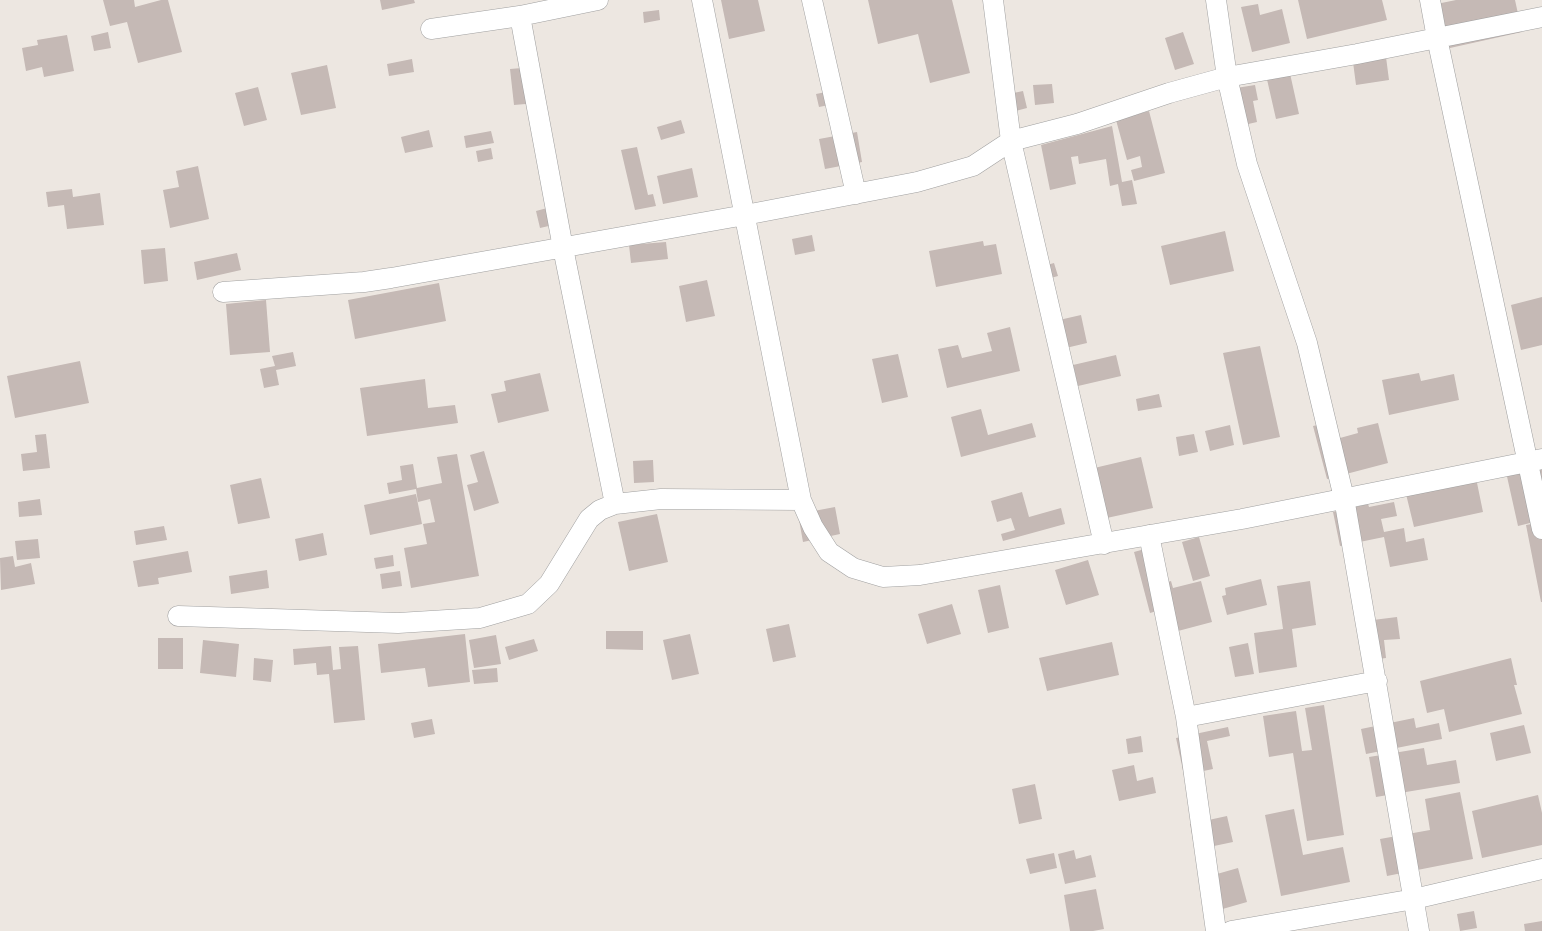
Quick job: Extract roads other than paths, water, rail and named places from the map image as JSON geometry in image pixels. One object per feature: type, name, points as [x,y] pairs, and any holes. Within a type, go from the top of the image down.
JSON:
[{"type":"street","points":[[431,29],[520,16],[598,0]]},
{"type":"street","points":[[702,0],[801,500],[813,527],[829,552],[853,568],[882,577],[920,575],[1242,519],[1535,460]]},
{"type":"street","points":[[812,0],[856,194]]},
{"type":"street","points":[[994,0],[1011,141],[1104,544]]},
{"type":"street","points":[[1216,0],[1227,77],[1247,164],[1307,343],[1344,498],[1419,931]]},
{"type":"street","points":[[1430,0],[1437,38],[1535,460],[1542,529]]},
{"type":"street","points":[[520,16],[563,248],[615,504]]},
{"type":"street","points":[[224,292],[364,282],[563,248],[916,182],[973,166],[1011,141],[1077,124],[1169,93],[1227,77],[1542,17]]},
{"type":"street","points":[[178,616],[398,623],[480,618],[528,604],[549,584],[589,519],[600,510],[615,504],[661,499],[801,500]]},
{"type":"street","points":[[1149,535],[1186,717],[1216,931]]},
{"type":"street","points":[[1186,717],[1377,681]]},
{"type":"street","points":[[1231,931],[1414,899],[1542,869]]}]
